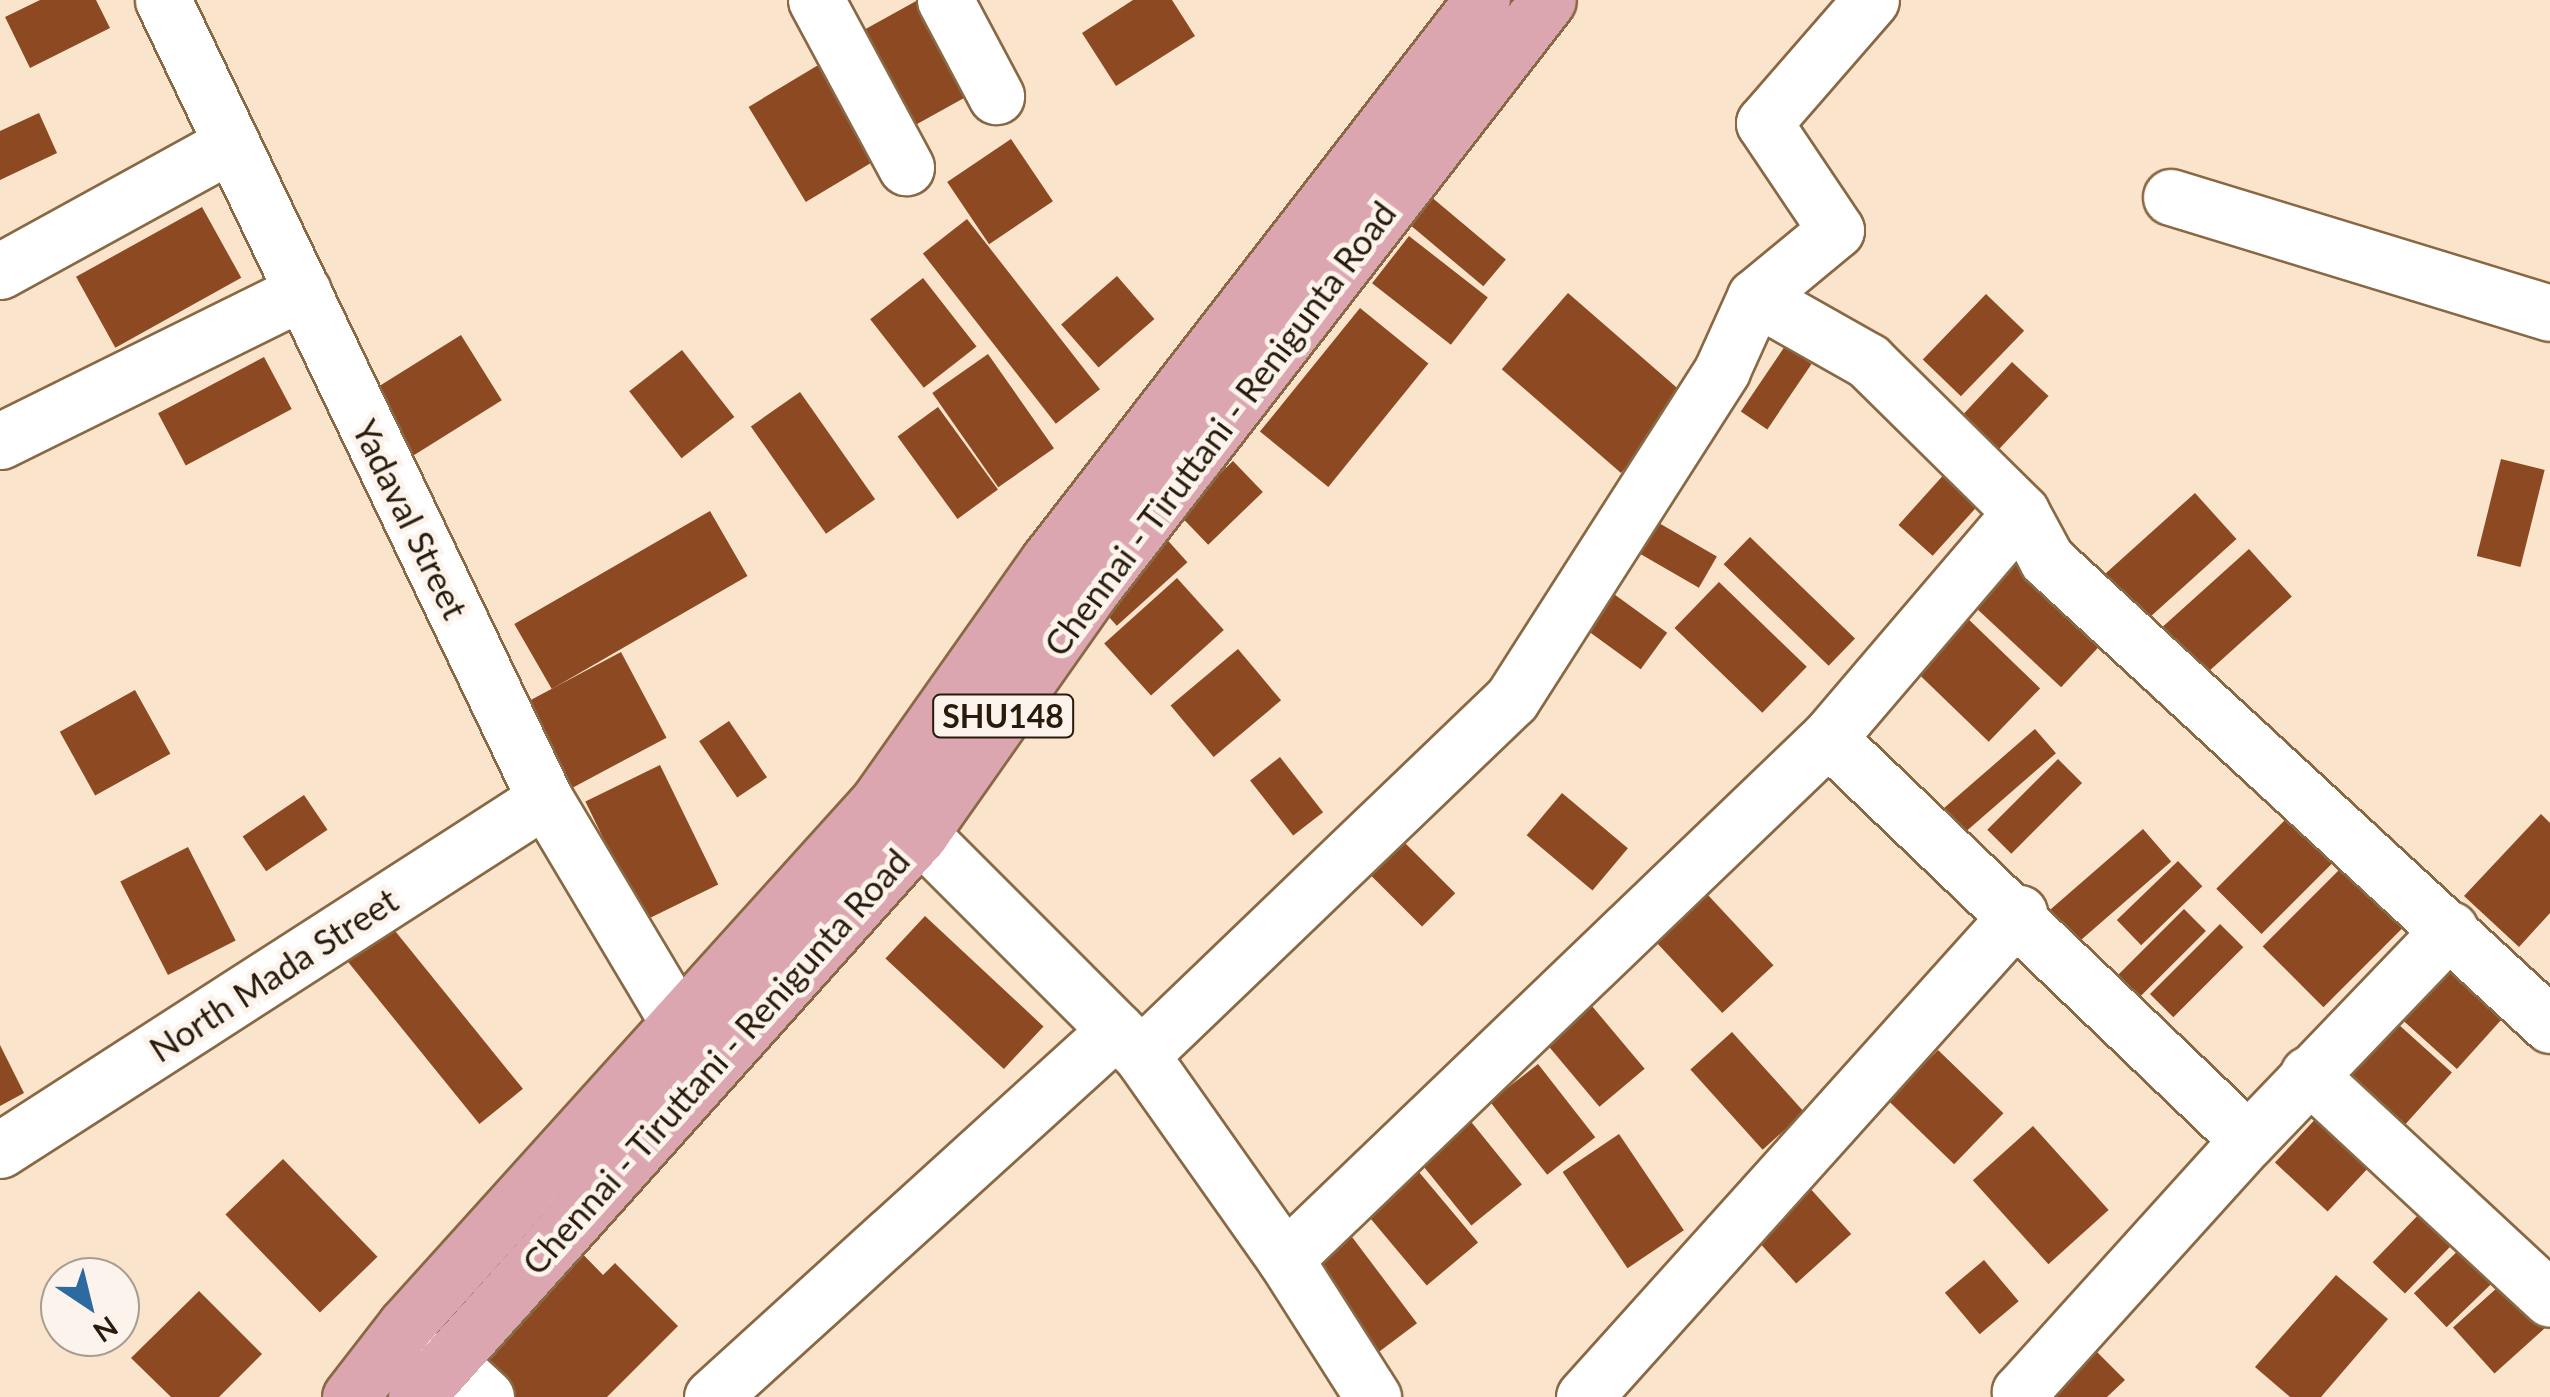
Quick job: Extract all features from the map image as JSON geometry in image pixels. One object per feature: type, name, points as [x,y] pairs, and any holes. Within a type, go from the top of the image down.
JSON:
[{"type":"main road","name":"Chennai - Tiruttani - Renigunta Road","points":[[430,1378],[701,1044],[1048,561],[1482,0]]},
{"type":"main road","name":"Chennai - Tiruttani - Renigunta Road","points":[[350,1397],[405,1326],[920,834],[1090,592],[1548,0]]},
{"type":"street","name":"Yadaval Street","points":[[163,0],[545,799],[701,1044]]},
{"type":"street","points":[[816,0],[906,167]]},
{"type":"street","points":[[945,0],[996,96]]},
{"type":"street","points":[[712,1397],[1129,1042],[1512,699],[1722,370],[1755,297],[1836,230],[1764,123],[1871,0]]},
{"type":"street","points":[[0,272],[231,144]]},
{"type":"street","points":[[2170,197],[2550,313]]},
{"type":"street","points":[[0,441],[303,291]]},
{"type":"street","points":[[1755,297],[1868,361],[2021,512],[2047,560],[2450,928],[2550,1025]]},
{"type":"street","points":[[1285,1258],[1828,738],[2021,512]]},
{"type":"street","points":[[1828,738],[2018,914],[2248,1140]]},
{"type":"street","name":"North Mada Street","points":[[0,1150],[545,799]]},
{"type":"street","points":[[920,834],[1129,1042],[1285,1258],[1372,1397]]},
{"type":"street","points":[[1584,1397],[2018,914]]},
{"type":"street","points":[[2026,1397],[2020,1392],[2308,1074],[2450,928]]},
{"type":"street","points":[[2308,1074],[2550,1299]]},
{"type":"street","points":[[430,1378],[486,1397]]},
{"type":"building","points":[[40,0],[96,0],[110,28],[30,68],[5,17]]},
{"type":"building","points":[[918,0],[970,94],[900,133],[848,39]]},
{"type":"building","points":[[1133,0],[1172,0],[1195,36],[1116,86],[1082,33]]},
{"type":"building","points":[[830,58],[887,153],[806,202],[749,107]]},
{"type":"building","points":[[39,113],[57,153],[0,180],[0,131]]},
{"type":"building","points":[[1011,139],[1053,201],[989,244],[947,182]]},
{"type":"building","points":[[1417,185],[1506,260],[1483,286],[1395,212]]},
{"type":"building","points":[[202,207],[241,278],[115,348],[76,277]]},
{"type":"building","points":[[967,219],[1100,389],[1056,424],[923,253]]},
{"type":"building","points":[[1409,236],[1488,298],[1451,345],[1372,283]]},
{"type":"building","points":[[1117,276],[1154,319],[1099,368],[1061,325]]},
{"type":"building","points":[[923,278],[977,347],[924,388],[870,319]]},
{"type":"building","points":[[1568,293],[1687,397],[1621,473],[1502,369]]},
{"type":"building","points":[[1986,294],[2024,331],[1961,396],[1923,359]]},
{"type":"building","points":[[1360,308],[1428,363],[1328,487],[1260,432]]},
{"type":"building","points":[[461,335],[502,400],[410,458],[369,392]]},
{"type":"building","points":[[1785,346],[1812,364],[1767,429],[1741,411]]},
{"type":"building","points":[[682,350],[734,417],[682,458],[629,391]]},
{"type":"building","points":[[988,354],[1054,448],[998,487],[932,393]]},
{"type":"building","points":[[264,357],[292,409],[186,465],[158,413]]},
{"type":"building","points":[[2012,362],[2049,396],[1993,455],[1957,421]]},
{"type":"building","points":[[800,392],[875,499],[826,534],[751,426]]},
{"type":"building","points":[[938,407],[998,490],[958,519],[898,436]]},
{"type":"building","points":[[2501,459],[2545,470],[2520,567],[2477,556]]},
{"type":"building","points":[[1233,461],[1263,492],[1208,545],[1178,514]]},
{"type":"building","points":[[1948,470],[1982,501],[1933,556],[1898,525]]},
{"type":"building","points":[[2195,493],[2236,539],[2145,621],[2104,575]]},
{"type":"building","points":[[710,511],[748,576],[552,689],[514,624]]},
{"type":"building","points":[[1645,515],[1717,556],[1699,588],[1627,546]]},
{"type":"building","points":[[1162,534],[1187,562],[1117,626],[1091,598]]},
{"type":"building","points":[[1750,537],[1855,638],[1829,666],[1724,564]]},
{"type":"building","points":[[2011,549],[2107,638],[2061,687],[1965,598]]},
{"type":"building","points":[[2249,549],[2292,597],[2204,676],[2161,628]]},
{"type":"building","points":[[1177,578],[1224,630],[1151,696],[1104,644]]},
{"type":"building","points":[[1596,581],[1667,633],[1641,669],[1570,617]]},
{"type":"building","points":[[1719,582],[1807,667],[1762,713],[1675,628]]},
{"type":"building","points":[[1961,612],[2040,688],[1989,742],[1910,665]]},
{"type":"building","points":[[1238,649],[1281,700],[1214,757],[1171,706]]},
{"type":"building","points":[[621,652],[667,738],[572,788],[527,702]]},
{"type":"building","points":[[135,690],[170,754],[95,796],[60,732]]},
{"type":"building","points":[[729,721],[767,777],[737,798],[699,741]]},
{"type":"building","points":[[2035,729],[2056,753],[1964,833],[1943,809]]},
{"type":"building","points":[[1280,757],[1323,812],[1293,836],[1250,780]]},
{"type":"building","points":[[2058,759],[2082,783],[2011,854],[1987,830]]},
{"type":"building","points":[[660,765],[718,885],[644,921],[585,801]]},
{"type":"building","points":[[1562,793],[1628,848],[1593,890],[1527,835]]},
{"type":"building","points":[[304,795],[327,830],[266,871],[243,836]]},
{"type":"building","points":[[2299,806],[2344,851],[2262,934],[2216,889]]},
{"type":"building","points":[[2541,814],[2550,823],[2550,913],[2519,947],[2464,896]]},
{"type":"building","points":[[2143,829],[2171,861],[2072,947],[2044,915]]},
{"type":"building","points":[[1398,836],[1455,893],[1422,927],[1365,869]]},
{"type":"building","points":[[188,847],[236,941],[168,975],[120,882]]},
{"type":"building","points":[[2351,858],[2412,919],[2323,1007],[2263,946]]},
{"type":"building","points":[[2178,861],[2202,886],[2141,945],[2117,920]]},
{"type":"building","points":[[1693,879],[1773,965],[1722,1013],[1642,927]]},
{"type":"building","points":[[2184,909],[2206,931],[2131,1006],[2109,984]]},
{"type":"building","points":[[925,916],[1043,1026],[1004,1069],[885,958]]},
{"type":"building","points":[[387,921],[523,1089],[479,1124],[343,956]]},
{"type":"building","points":[[2220,924],[2243,947],[2173,1017],[2150,994]]},
{"type":"building","points":[[2447,947],[2513,1007],[2457,1069],[2391,1009]]},
{"type":"building","points":[[1581,993],[1645,1069],[1599,1107],[1536,1031]]},
{"type":"building","points":[[2388,1015],[2452,1073],[2396,1134],[2332,1077]]},
{"type":"building","points":[[1732,1032],[1804,1112],[1763,1150],[1690,1069]]},
{"type":"building","points":[[0,1045],[24,1093],[0,1106]]},
{"type":"building","points":[[1938,1050],[2003,1113],[1954,1164],[1889,1101]]},
{"type":"building","points":[[1538,1064],[1595,1137],[1547,1175],[1490,1102]]},
{"type":"building","points":[[2322,1112],[2375,1161],[2328,1212],[2275,1162]]},
{"type":"building","points":[[1464,1113],[1522,1184],[1471,1225],[1413,1154]]},
{"type":"building","points":[[2033,1126],[2109,1210],[2048,1264],[1973,1180]]},
{"type":"building","points":[[1619,1134],[1684,1230],[1627,1268],[1563,1172]]},
{"type":"building","points":[[283,1159],[377,1257],[320,1312],[225,1215]]},
{"type":"building","points":[[1408,1159],[1478,1242],[1427,1286],[1357,1202]]},
{"type":"building","points":[[1799,1176],[1851,1234],[1796,1283],[1744,1226]]},
{"type":"building","points":[[2424,1209],[2456,1240],[2405,1293],[2373,1262]]},
{"type":"building","points":[[1346,1229],[1417,1323],[1373,1356],[1302,1262]]},
{"type":"building","points":[[570,1241],[603,1275],[615,1263],[678,1326],[607,1397],[510,1397],[462,1348]]},
{"type":"building","points":[[2465,1244],[2498,1278],[2447,1327],[2414,1293]]},
{"type":"building","points":[[1984,1260],[2019,1301],[1980,1334],[1945,1293]]},
{"type":"building","points":[[2336,1275],[2388,1319],[2321,1397],[2290,1397],[2255,1367]]},
{"type":"building","points":[[2508,1278],[2549,1324],[2494,1374],[2453,1328]]},
{"type":"building","points":[[199,1291],[262,1354],[219,1397],[171,1397],[131,1358],[140,1357],[140,1349]]},
{"type":"building","points":[[2096,1351],[2125,1380],[2107,1397],[2050,1397]]}]
